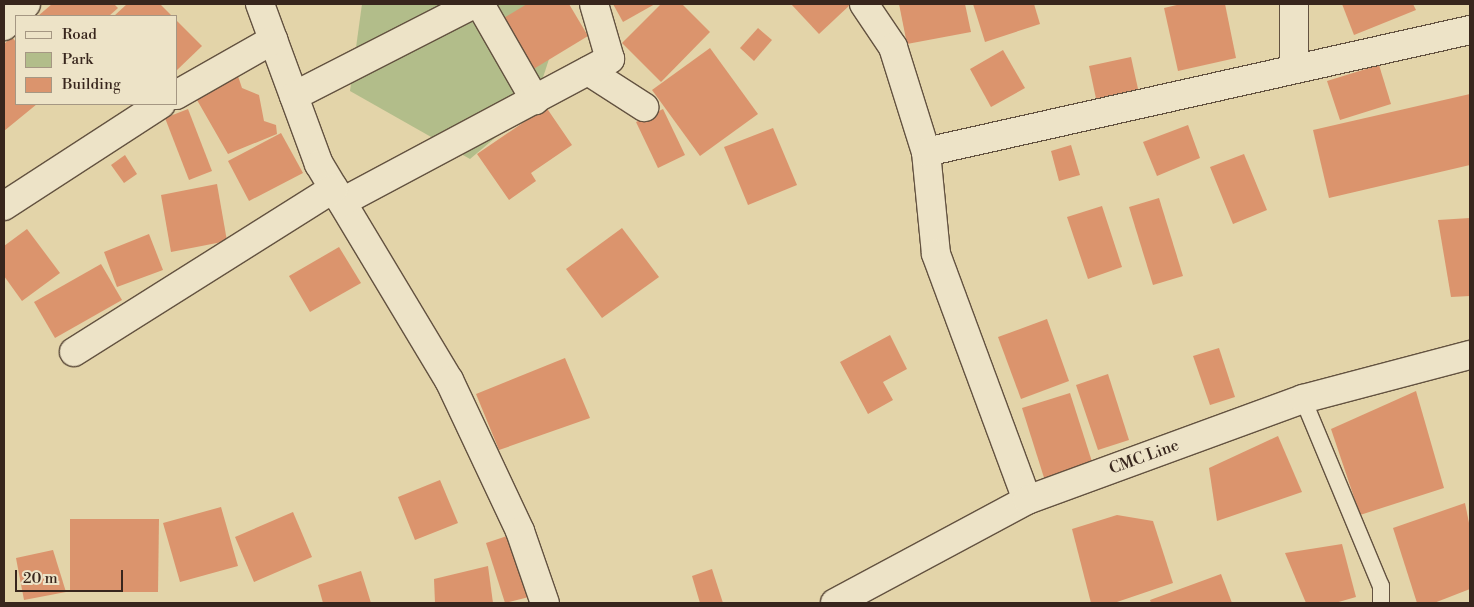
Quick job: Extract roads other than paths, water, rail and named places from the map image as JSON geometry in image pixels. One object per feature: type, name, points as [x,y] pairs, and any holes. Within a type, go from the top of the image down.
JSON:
[{"type":"street","points":[[4,26],[26,4]]},
{"type":"street","points":[[260,4],[319,164],[449,380],[520,531],[545,603]]},
{"type":"street","points":[[294,96],[474,4]]},
{"type":"street","points":[[480,4],[534,100]]},
{"type":"street","points":[[74,352],[338,195],[534,100],[610,59],[594,4]]},
{"type":"street","points":[[864,4],[893,47],[926,152],[936,254],[1027,500]]},
{"type":"street","points":[[1294,4],[1294,68]]},
{"type":"street","points":[[926,152],[1470,30]]},
{"type":"street","points":[[178,94],[273,40]]},
{"type":"street","points":[[588,71],[644,107]]},
{"type":"street","points":[[4,206],[159,105]]},
{"type":"street","name":"CMC Line","points":[[835,603],[1027,500],[1303,399],[1470,355]]},
{"type":"lane","points":[[1303,399],[1381,586],[1381,603]]}]
